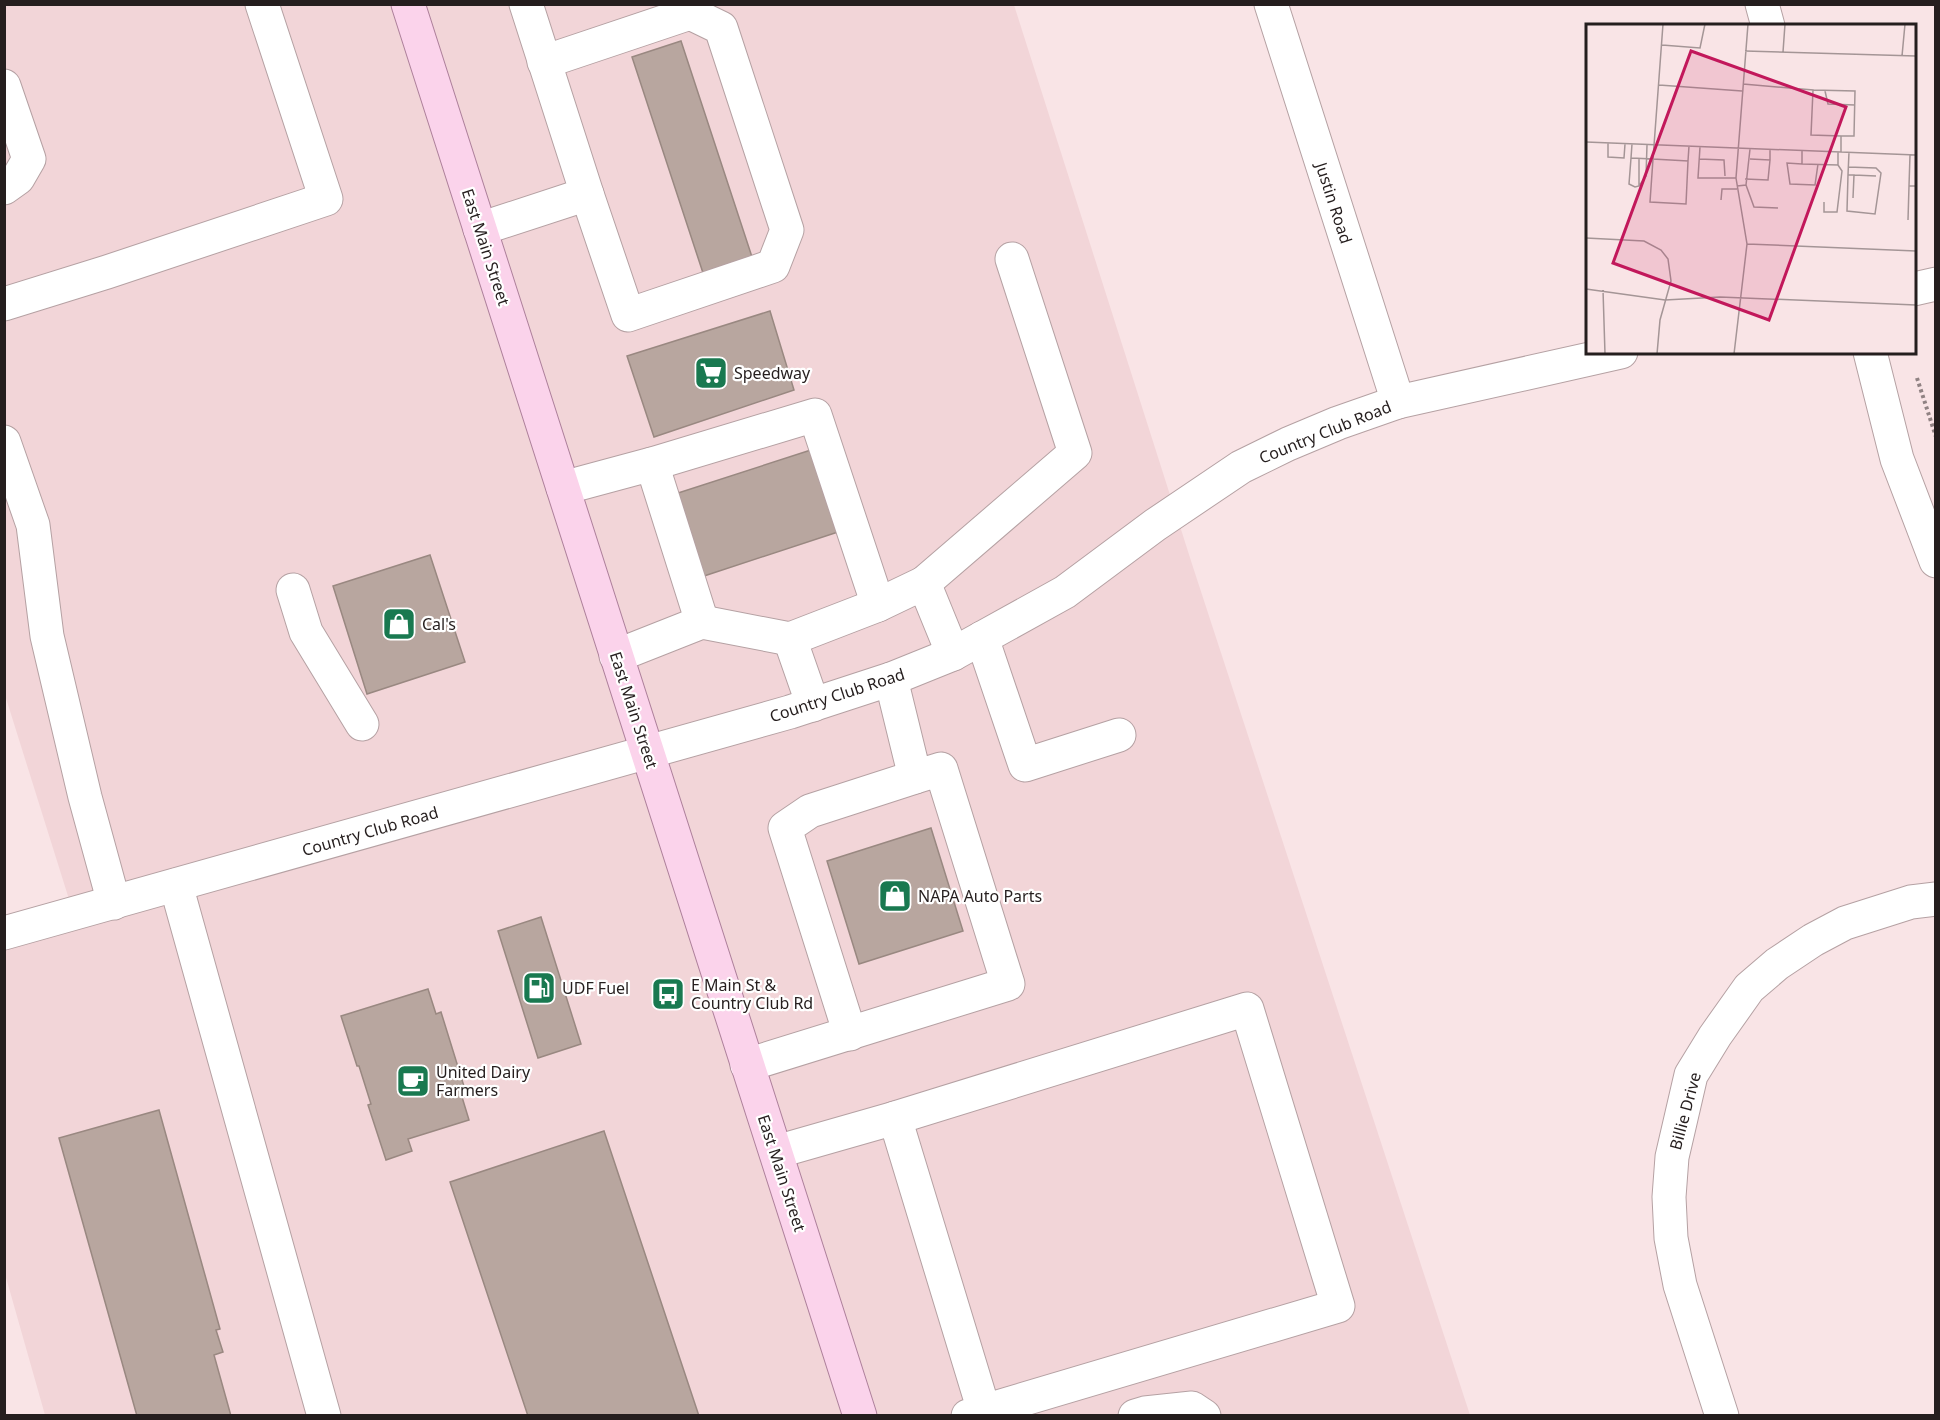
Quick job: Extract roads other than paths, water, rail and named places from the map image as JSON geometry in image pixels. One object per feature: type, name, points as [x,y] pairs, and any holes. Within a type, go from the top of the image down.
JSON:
[{"type":"main road","name":"East Main Street","points":[[408,4],[860,1416]]},
{"type":"street","points":[[4,304],[327,199],[262,4]]},
{"type":"street","points":[[526,4],[544,62],[587,194],[628,315],[773,266],[787,230],[721,28],[690,13],[544,62]]},
{"type":"street","name":"Justin Road","points":[[1271,4],[1398,402]]},
{"type":"street","points":[[1762,4],[1767,24]]},
{"type":"street","points":[[4,86],[29,159],[18,178],[4,188]]},
{"type":"street","points":[[480,229],[587,194]]},
{"type":"street","points":[[616,656],[702,622],[790,639],[878,605],[924,583],[1075,453],[1012,259]]},
{"type":"street","points":[[1916,288],[1935,284]]},
{"type":"street","name":"Country Club Road","points":[[4,933],[813,705],[891,679],[953,654],[1065,592],[1155,525],[1241,467],[1308,435],[1398,402],[1612,354]]},
{"type":"street","points":[[1870,354],[1896,459],[1935,561]]},
{"type":"street","points":[[562,488],[652,464],[815,415],[878,605]]},
{"type":"street","points":[[4,442],[33,525],[46,636],[85,797],[114,903]]},
{"type":"street","points":[[652,464],[702,622]]},
{"type":"street","points":[[924,583],[953,654]]},
{"type":"street","points":[[293,590],[306,632],[362,724]]},
{"type":"street","points":[[982,638],[1025,765],[1119,735]]},
{"type":"street","points":[[790,639],[813,705]]},
{"type":"street","points":[[891,679],[915,777]]},
{"type":"street","points":[[747,1065],[850,1034],[1008,984],[940,769],[810,811],[785,828],[850,1034]]},
{"type":"street","points":[[176,885],[324,1416]]},
{"type":"street","name":"Billie Drive","points":[[1722,1416],[1680,1286],[1671,1238],[1669,1197],[1672,1157],[1691,1075],[1749,988],[1777,963],[1845,923],[1911,902],[1935,899]]},
{"type":"street","points":[[776,1152],[895,1118],[1247,1009],[1338,1306],[979,1414],[895,1118]]},
{"type":"street","points":[[1135,1416],[1192,1408],[1204,1416]]},
{"type":"place","name":"Speedway","points":[[711,373]]},
{"type":"place","name":"Cal's","points":[[399,624]]},
{"type":"place","name":"NAPA Auto Parts","points":[[895,896]]},
{"type":"place","name":"UDF Fuel","points":[[539,988]]},
{"type":"place","name":"E Main St & Country Club Rd","points":[[668,994]]},
{"type":"place","name":"United Dairy Farmers","points":[[413,1081]]}]
